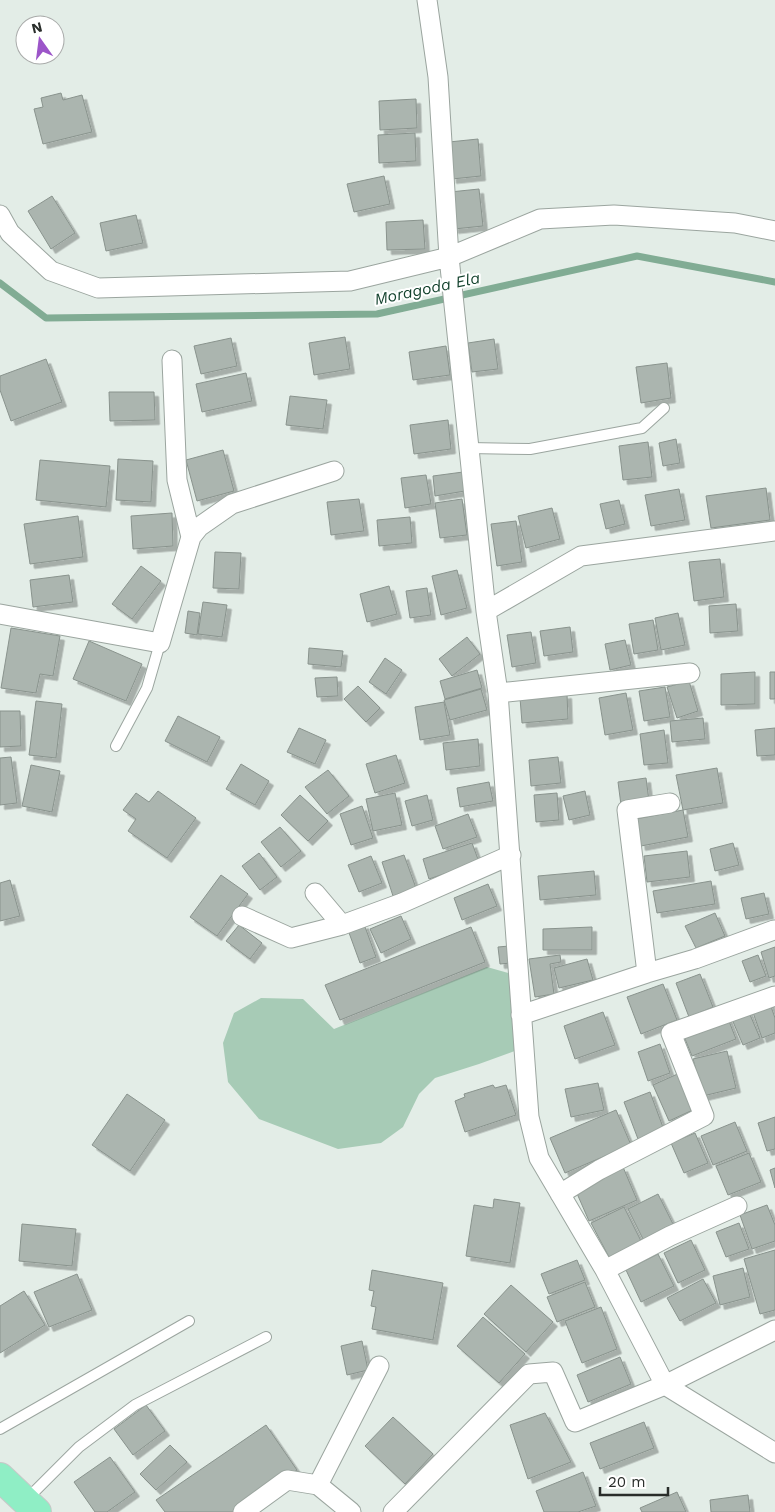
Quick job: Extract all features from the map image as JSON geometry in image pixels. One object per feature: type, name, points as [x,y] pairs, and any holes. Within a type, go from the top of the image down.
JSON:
[{"type":"main road","points":[[2,1480],[31,1506]]},
{"type":"street","points":[[427,0],[438,77],[449,257],[486,611],[498,693],[529,1118],[539,1158],[605,1270],[665,1386],[775,1453]]},
{"type":"street","points":[[0,215],[10,233],[52,271],[98,288],[350,281],[449,257],[540,219],[614,215],[735,224],[775,231]]},
{"type":"street","points":[[172,360],[177,480],[191,537]]},
{"type":"street","points":[[0,614],[160,643],[191,537],[199,527],[232,504],[334,471]]},
{"type":"street","points":[[486,611],[581,556],[775,531]]},
{"type":"street","points":[[498,693],[690,673]]},
{"type":"street","points":[[647,973],[627,810],[670,803]]},
{"type":"street","points":[[242,916],[291,938],[342,925],[402,903],[511,855]]},
{"type":"street","points":[[315,893],[342,925]]},
{"type":"street","points":[[521,1015],[695,959],[774,930]]},
{"type":"street","points":[[560,1194],[599,1170],[704,1116],[671,1033],[775,996]]},
{"type":"street","points":[[605,1270],[670,1236],[737,1206]]},
{"type":"street","points":[[393,1512],[529,1374],[553,1372],[576,1422],[665,1386],[775,1330]]},
{"type":"street","points":[[318,1485],[379,1366]]},
{"type":"street","points":[[243,1512],[287,1480],[318,1485],[351,1512]]},
{"type":"lane","points":[[469,448],[530,449],[642,428],[664,408]]},
{"type":"lane","points":[[116,746],[147,688],[160,643]]},
{"type":"lane","points":[[0,1428],[188,1321]]},
{"type":"lane","points":[[31,1506],[79,1447],[135,1405],[266,1336]]},
{"type":"green space","points":[[487,967],[515,975],[520,1049],[435,1078],[419,1094],[403,1127],[381,1143],[338,1149],[259,1119],[228,1082],[223,1043],[234,1013],[261,998],[303,999],[334,1029]]},
{"type":"building","points":[[61,93],[63,100],[82,95],[92,132],[43,144],[34,109],[43,107],[41,98]]},
{"type":"building","points":[[416,99],[417,128],[380,130],[379,101]]},
{"type":"building","points":[[415,133],[416,161],[379,163],[378,135]]},
{"type":"building","points":[[478,139],[481,176],[452,179],[449,142]]},
{"type":"building","points":[[384,176],[390,204],[354,212],[347,184]]},
{"type":"building","points":[[479,189],[483,226],[454,229],[450,192]]},
{"type":"building","points":[[52,196],[75,233],[51,249],[28,211]]},
{"type":"building","points":[[136,215],[143,243],[106,251],[100,223]]},
{"type":"building","points":[[423,220],[425,249],[387,250],[386,222]]},
{"type":"building","points":[[345,337],[350,369],[314,375],[309,343]]},
{"type":"building","points":[[231,338],[237,366],[201,374],[194,346]]},
{"type":"building","points":[[494,339],[498,369],[472,372],[468,343]]},
{"type":"building","points":[[446,346],[450,375],[413,380],[409,352]]},
{"type":"building","points":[[46,359],[62,402],[11,421],[0,390],[0,376]]},
{"type":"building","points":[[667,363],[671,398],[641,403],[636,367]]},
{"type":"building","points":[[246,373],[252,401],[202,412],[196,384]]},
{"type":"building","points":[[109,392],[154,392],[155,420],[110,421]]},
{"type":"building","points":[[290,396],[327,400],[323,429],[286,425]]},
{"type":"building","points":[[448,420],[451,449],[414,454],[410,425]]},
{"type":"building","points":[[676,439],[680,463],[663,466],[659,443]]},
{"type":"building","points":[[648,442],[652,477],[623,480],[619,446]]},
{"type":"building","points":[[223,450],[234,491],[197,501],[186,460]]},
{"type":"building","points":[[118,459],[153,461],[151,502],[116,500]]},
{"type":"building","points":[[40,460],[110,466],[106,507],[36,500]]},
{"type":"building","points":[[463,472],[465,491],[435,496],[433,476]]},
{"type":"building","points":[[426,475],[431,504],[405,508],[401,478]]},
{"type":"building","points":[[766,488],[770,520],[711,528],[706,496]]},
{"type":"building","points":[[679,489],[685,520],[651,526],[645,495]]},
{"type":"building","points":[[359,499],[364,531],[331,535],[327,502]]},
{"type":"building","points":[[462,499],[467,535],[440,538],[435,503]]},
{"type":"building","points":[[619,500],[625,524],[606,529],[600,504]]},
{"type":"building","points":[[552,508],[560,539],[526,548],[518,516]]},
{"type":"building","points":[[172,513],[173,546],[133,549],[131,516]]},
{"type":"building","points":[[78,516],[83,557],[30,564],[24,524]]},
{"type":"building","points":[[410,517],[412,543],[379,546],[377,520]]},
{"type":"building","points":[[516,521],[522,562],[497,566],[491,524]]},
{"type":"building","points":[[215,552],[241,553],[239,589],[213,588]]},
{"type":"building","points":[[720,559],[724,597],[694,601],[689,562]]},
{"type":"building","points":[[141,566],[161,581],[132,619],[112,604]]},
{"type":"building","points":[[457,570],[467,608],[441,615],[432,576]]},
{"type":"building","points":[[69,575],[73,602],[33,607],[30,580]]},
{"type":"building","points":[[389,586],[397,614],[367,622],[360,594]]},
{"type":"building","points":[[427,588],[431,615],[410,618],[406,591]]},
{"type":"building","points":[[203,602],[227,605],[222,637],[198,634]]},
{"type":"building","points":[[736,604],[738,631],[710,633],[709,606]]},
{"type":"building","points":[[188,611],[200,613],[197,635],[185,633]]},
{"type":"building","points":[[678,613],[685,645],[661,650],[655,618]]},
{"type":"building","points":[[653,620],[658,650],[634,654],[629,624]]},
{"type":"building","points":[[570,627],[573,652],[544,656],[540,631]]},
{"type":"building","points":[[11,628],[60,636],[53,676],[40,674],[36,693],[1,688]]},
{"type":"building","points":[[531,632],[536,663],[512,667],[507,635]]},
{"type":"building","points":[[467,637],[480,654],[452,676],[439,659]]},
{"type":"building","points":[[625,640],[631,665],[610,670],[605,644]]},
{"type":"building","points":[[89,641],[142,664],[126,701],[73,679]]},
{"type":"building","points":[[309,648],[343,651],[341,667],[308,664]]},
{"type":"building","points":[[385,658],[402,670],[386,694],[369,682]]},
{"type":"building","points":[[477,670],[482,688],[445,699],[440,681]]},
{"type":"building","points":[[755,672],[755,704],[721,705],[721,674]]},
{"type":"building","points":[[770,672],[775,672],[775,699],[770,699]]},
{"type":"building","points":[[337,677],[338,696],[317,697],[315,678]]},
{"type":"building","points":[[689,681],[698,711],[677,718],[667,687]]},
{"type":"building","points":[[358,686],[380,708],[366,722],[344,699]]},
{"type":"building","points":[[665,687],[670,717],[644,721],[639,691]]},
{"type":"building","points":[[481,689],[487,710],[450,720],[444,700]]},
{"type":"building","points":[[626,693],[633,730],[605,735],[599,698]]},
{"type":"building","points":[[567,694],[568,719],[522,723],[520,698]]},
{"type":"building","points":[[36,701],[62,704],[56,758],[29,755]]},
{"type":"building","points":[[444,702],[450,735],[420,740],[415,707]]},
{"type":"building","points":[[0,711],[20,711],[21,746],[0,747]]},
{"type":"building","points":[[178,716],[220,737],[207,762],[165,741]]},
{"type":"building","points":[[703,718],[705,739],[672,742],[670,721]]},
{"type":"building","points":[[299,728],[326,740],[315,764],[287,752]]},
{"type":"building","points":[[775,728],[775,755],[757,756],[755,730]]},
{"type":"building","points":[[664,730],[668,763],[644,765],[640,734]]},
{"type":"building","points":[[478,739],[480,766],[446,770],[443,743]]},
{"type":"building","points":[[396,755],[405,783],[375,793],[366,764]]},
{"type":"building","points":[[11,757],[17,803],[0,805],[0,758]]},
{"type":"building","points":[[558,757],[561,783],[531,786],[529,760]]},
{"type":"building","points":[[241,764],[269,781],[255,805],[226,789]]},
{"type":"building","points":[[31,765],[60,771],[52,812],[22,806]]},
{"type":"building","points":[[717,768],[723,803],[683,810],[676,775]]},
{"type":"building","points":[[328,770],[349,796],[327,814],[305,787]]},
{"type":"building","points":[[646,778],[649,801],[621,805],[618,782]]},
{"type":"building","points":[[489,782],[493,801],[460,807],[457,788]]},
{"type":"building","points":[[158,791],[196,818],[167,858],[128,831],[136,819],[123,810],[136,793],[149,802]]},
{"type":"building","points":[[585,791],[590,815],[569,820],[563,796]]},
{"type":"building","points":[[395,793],[402,825],[373,831],[366,799]]},
{"type":"building","points":[[557,793],[559,820],[536,822],[534,795]]},
{"type":"building","points":[[300,795],[328,821],[308,841],[281,815]]},
{"type":"building","points":[[427,795],[433,820],[412,826],[405,801]]},
{"type":"building","points":[[362,806],[373,838],[351,845],[340,814]]},
{"type":"building","points":[[683,810],[688,837],[641,846],[636,819]]},
{"type":"building","points":[[468,814],[477,837],[443,849],[435,826]]},
{"type":"building","points":[[280,827],[301,851],[281,867],[261,842]]},
{"type":"building","points":[[472,843],[479,862],[429,879],[423,859]]},
{"type":"building","points":[[733,843],[739,865],[715,871],[710,849]]},
{"type":"building","points":[[687,851],[690,877],[647,882],[644,856]]},
{"type":"building","points":[[259,853],[277,877],[260,890],[242,866]]},
{"type":"building","points":[[404,855],[416,888],[393,896],[382,862]]},
{"type":"building","points":[[371,856],[382,883],[359,892],[348,865]]},
{"type":"building","points":[[594,871],[596,895],[540,900],[538,876]]},
{"type":"building","points":[[221,875],[248,894],[217,936],[190,917]]},
{"type":"building","points":[[10,880],[20,916],[0,921],[0,883]]},
{"type":"building","points":[[711,881],[715,904],[657,913],[653,891]]},
{"type":"building","points":[[488,884],[497,906],[462,920],[454,898]]},
{"type":"building","points":[[764,893],[769,914],[746,919],[741,898]]},
{"type":"building","points":[[715,913],[725,936],[696,948],[685,926]]},
{"type":"building","points":[[401,916],[411,939],[381,953],[370,929]]},
{"type":"building","points":[[364,924],[376,957],[360,963],[348,930]]},
{"type":"building","points":[[239,925],[262,943],[250,959],[226,941]]},
{"type":"building","points":[[471,927],[485,962],[340,1020],[325,985]]},
{"type":"building","points":[[592,927],[592,950],[543,950],[543,929]]},
{"type":"building","points":[[509,946],[511,963],[500,964],[498,947]]},
{"type":"building","points":[[775,947],[775,976],[769,978],[761,952]]},
{"type":"building","points":[[560,955],[561,962],[550,964],[554,994],[535,997],[529,959]]},
{"type":"building","points":[[758,955],[766,976],[750,982],[742,961]]},
{"type":"building","points":[[587,959],[593,980],[559,988],[554,968]]},
{"type":"building","points":[[700,974],[713,1007],[689,1017],[676,983]]},
{"type":"building","points":[[663,984],[677,1020],[641,1034],[627,997]]},
{"type":"building","points":[[768,998],[775,1018],[775,1033],[762,1038],[750,1004]]},
{"type":"building","points":[[748,1010],[760,1038],[743,1045],[731,1017]]},
{"type":"building","points":[[603,1012],[615,1045],[575,1059],[564,1026]]},
{"type":"building","points":[[727,1016],[736,1039],[692,1056],[683,1034]]},
{"type":"building","points":[[660,1044],[670,1073],[648,1081],[638,1052]]},
{"type":"building","points":[[727,1051],[736,1088],[703,1096],[693,1059]]},
{"type":"building","points":[[682,1072],[697,1108],[669,1121],[653,1085]]},
{"type":"building","points":[[598,1083],[604,1110],[571,1117],[565,1089]]},
{"type":"building","points":[[493,1085],[495,1088],[506,1085],[516,1115],[465,1132],[455,1101],[465,1097],[464,1094]]},
{"type":"building","points":[[650,1092],[664,1130],[638,1139],[624,1102]]},
{"type":"building","points":[[127,1094],[165,1120],[130,1171],[92,1145]]},
{"type":"building","points":[[616,1110],[631,1145],[565,1173],[550,1138]]},
{"type":"building","points":[[775,1117],[775,1149],[767,1151],[758,1123]]},
{"type":"building","points":[[735,1122],[747,1151],[713,1165],[701,1136]]},
{"type":"building","points":[[695,1133],[708,1163],[684,1173],[671,1143]]},
{"type":"building","points":[[749,1153],[761,1182],[728,1195],[716,1166]]},
{"type":"building","points":[[623,1167],[637,1200],[589,1221],[575,1189]]},
{"type":"building","points":[[775,1168],[775,1188],[770,1170]]},
{"type":"building","points":[[658,1194],[676,1230],[646,1245],[628,1209]]},
{"type":"building","points":[[494,1199],[520,1203],[510,1263],[466,1256],[474,1205],[493,1208]]},
{"type":"building","points":[[767,1205],[775,1225],[775,1241],[752,1249],[740,1215]]},
{"type":"building","points":[[624,1207],[642,1243],[610,1259],[591,1223]]},
{"type":"building","points":[[739,1223],[749,1249],[726,1257],[716,1232]]},
{"type":"building","points":[[22,1224],[76,1229],[72,1266],[19,1261]]},
{"type":"building","points":[[691,1240],[705,1270],[678,1283],[664,1253]]},
{"type":"building","points":[[775,1250],[775,1310],[760,1314],[744,1259]]},
{"type":"building","points":[[658,1254],[674,1286],[641,1302],[626,1270]]},
{"type":"building","points":[[577,1260],[585,1280],[549,1294],[541,1274]]},
{"type":"building","points":[[743,1268],[750,1297],[720,1305],[713,1276]]},
{"type":"building","points":[[372,1270],[443,1283],[433,1340],[372,1329],[376,1307],[371,1306],[374,1291],[369,1290]]},
{"type":"building","points":[[77,1274],[92,1310],[49,1327],[34,1292]]},
{"type":"building","points":[[703,1279],[716,1303],[680,1321],[667,1298]]},
{"type":"building","points":[[585,1282],[595,1307],[557,1322],[547,1297]]},
{"type":"building","points":[[511,1285],[553,1322],[526,1352],[484,1314]]},
{"type":"building","points":[[24,1291],[45,1325],[0,1353],[0,1306]]},
{"type":"building","points":[[601,1307],[617,1349],[582,1363],[565,1321]]},
{"type":"building","points":[[483,1317],[525,1354],[499,1383],[457,1346]]},
{"type":"building","points":[[362,1341],[368,1370],[347,1375],[341,1346]]},
{"type":"building","points":[[620,1357],[631,1384],[588,1402],[577,1375]]},
{"type":"building","points":[[146,1405],[165,1431],[133,1455],[114,1429]]},
{"type":"building","points":[[545,1413],[571,1462],[528,1479],[510,1425]]},
{"type":"building","points":[[393,1417],[433,1454],[405,1484],[365,1446]]},
{"type":"building","points":[[644,1422],[654,1448],[600,1469],[590,1443]]},
{"type":"building","points":[[266,1425],[297,1470],[236,1512],[165,1512],[156,1500]]},
{"type":"building","points":[[170,1445],[187,1462],[156,1490],[140,1474]]},
{"type":"building","points":[[110,1457],[135,1492],[107,1512],[95,1512],[74,1482]]},
{"type":"building","points":[[583,1472],[596,1506],[578,1512],[544,1512],[536,1491]]},
{"type":"building","points":[[677,1492],[686,1512],[642,1512],[640,1508]]},
{"type":"building","points":[[748,1495],[750,1512],[711,1512],[710,1500]]},
{"type":"waterway","name":"Moragoda Ela","points":[[0,283],[46,318],[377,314],[637,256],[775,282]]}]
